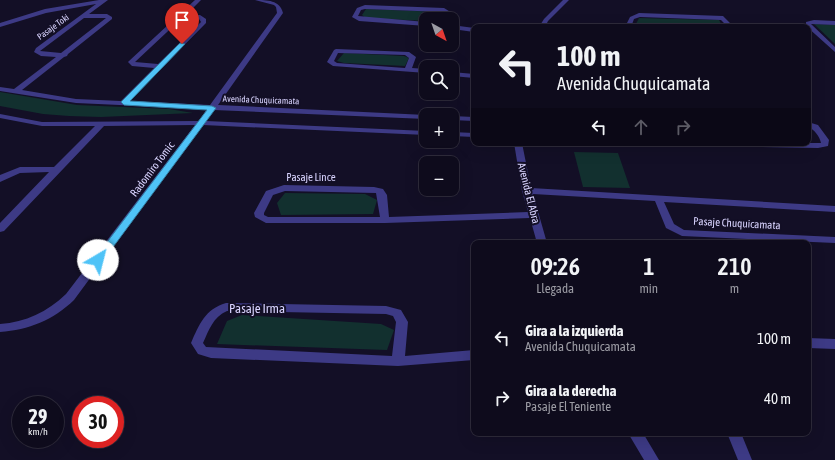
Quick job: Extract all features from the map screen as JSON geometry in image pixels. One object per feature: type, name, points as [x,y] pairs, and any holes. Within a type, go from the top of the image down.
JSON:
[{"type":"street","name":"Pasaje Toki","points":[[65,54],[41,54],[37,52],[38,49],[105,0]]},
{"type":"street","points":[[0,25],[45,11],[109,0]]},
{"type":"street","points":[[160,66],[134,65],[131,62],[198,0]]},
{"type":"street","name":"Radomiro Tomic","points":[[0,328],[12,327],[40,319],[52,313],[70,297],[201,123],[280,13],[279,7],[276,4],[258,0]]},
{"type":"street","points":[[544,24],[566,0]]},
{"type":"street","points":[[419,23],[359,19],[355,17],[361,8],[373,7],[444,10],[447,12]]},
{"type":"street","points":[[629,24],[632,18],[639,15],[722,18],[725,19],[729,24]]},
{"type":"street","name":"Pasaje Toki","points":[[15,92],[110,18],[107,16],[84,16]]},
{"type":"street","points":[[124,102],[204,22],[200,17],[181,16]]},
{"type":"street","points":[[809,24],[808,23],[814,22],[835,22]]},
{"type":"street","points":[[811,26],[835,50]]},
{"type":"street","points":[[459,28],[471,30]]},
{"type":"street","points":[[408,69],[413,57],[407,53],[336,51],[330,62],[335,65],[419,70]]},
{"type":"street","points":[[459,75],[471,76]]},
{"type":"street","name":"Avenida Chuquicamata","points":[[0,89],[76,101],[419,117]]},
{"type":"street","points":[[0,116],[42,124],[201,123],[419,133]]},
{"type":"street","points":[[459,118],[471,119]]},
{"type":"street","points":[[0,229],[101,124]]},
{"type":"street","points":[[811,125],[815,127],[825,140],[825,144],[811,146]]},
{"type":"street","points":[[459,134],[471,135]]},
{"type":"street","name":"Avenida El Abra","points":[[519,146],[527,191],[541,240]]},
{"type":"street","points":[[0,179],[10,172],[23,169],[56,170]]},
{"type":"street","name":"Pasaje Lince","points":[[385,220],[382,195],[380,191],[374,190],[284,188],[268,193],[259,213],[260,217],[266,220],[385,220],[534,215]]},
{"type":"street","name":"Pasaje Chuquicamata","points":[[527,191],[835,209]]},
{"type":"street","name":"Pasaje Chuquicamata","points":[[658,198],[670,226],[682,233],[835,240]]},
{"type":"street","name":"Pasaje Irma","points":[[398,360],[402,322],[397,313],[386,310],[226,307],[216,310],[210,317],[197,343],[202,351],[211,353],[398,360],[471,355]]},
{"type":"street","points":[[811,343],[835,344]]},
{"type":"street","points":[[637,436],[652,460]]},
{"type":"street","points":[[735,436],[745,460]]},
{"type":"green space","points":[[366,9],[440,12],[419,12],[419,21],[366,18],[362,15]]},
{"type":"green space","points":[[639,18],[719,20],[721,24],[636,24]]},
{"type":"green space","points":[[814,24],[835,25],[835,44]]},
{"type":"green space","points":[[344,53],[404,56],[409,58],[405,66],[344,63],[337,61]]},
{"type":"green space","points":[[0,92],[77,105],[169,109],[193,113],[101,117],[43,114],[0,106]]},
{"type":"green space","points":[[574,152],[618,153],[630,188],[583,187]]},
{"type":"green space","points":[[285,193],[365,194],[377,200],[373,214],[281,215],[277,203]]},
{"type":"green space","points":[[242,315],[381,324],[394,330],[387,350],[217,344],[227,321]]},
{"type":"route","points":[[98,260],[212,108],[124,102],[182,44]]}]
